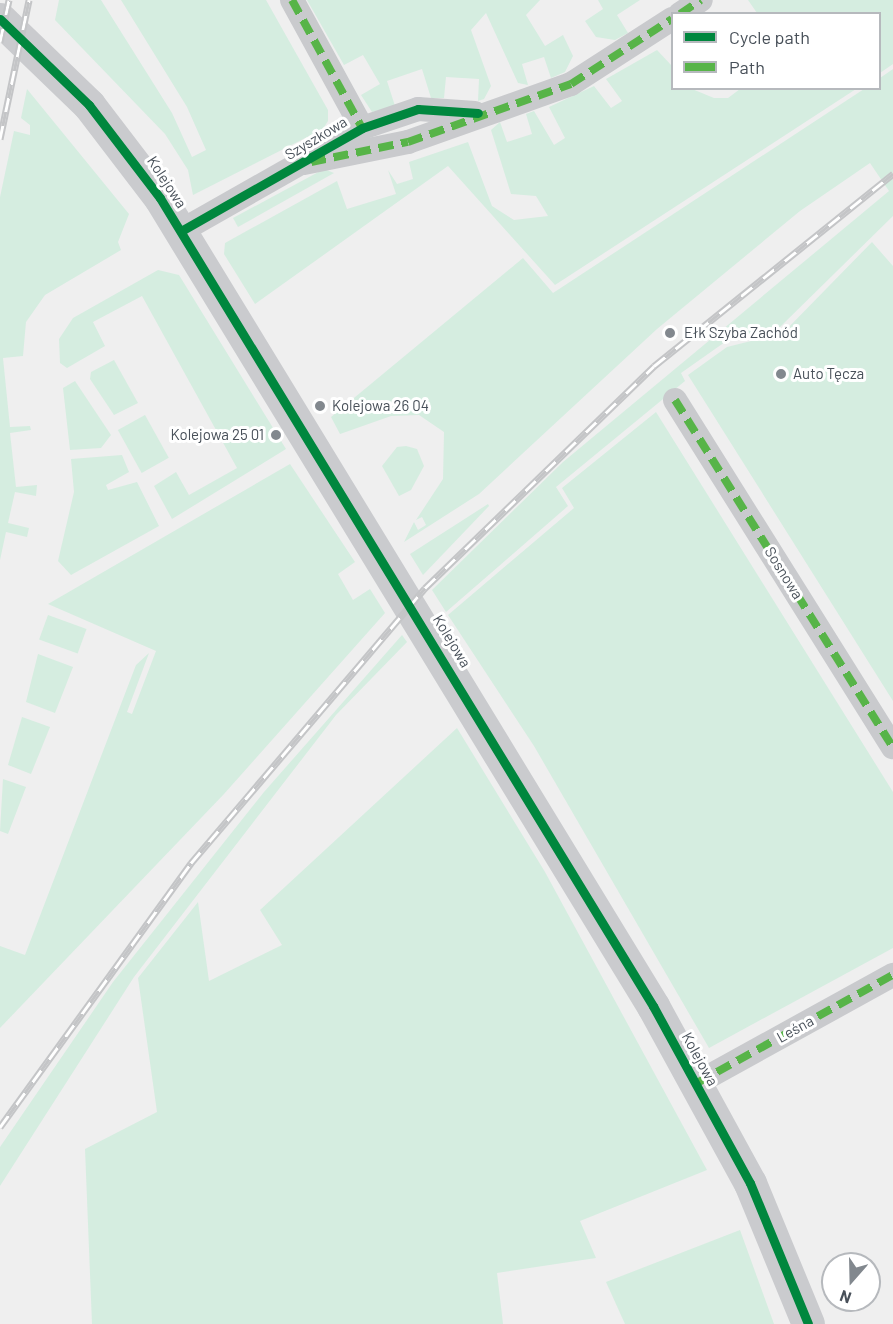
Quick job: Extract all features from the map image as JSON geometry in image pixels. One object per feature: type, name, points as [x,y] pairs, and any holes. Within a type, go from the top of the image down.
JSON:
[{"type":"street","points":[[292,0],[362,128]]},
{"type":"street","points":[[683,12],[701,0]]},
{"type":"street","name":"Kolejowa","points":[[0,19],[105,123],[181,231],[533,802],[696,1083],[750,1183],[808,1324]]},
{"type":"street","name":"Szyszkowa","points":[[304,163],[408,142],[478,113],[571,84],[671,20]]},
{"type":"street","name":"Szyszkowa","points":[[181,231],[362,128],[418,109],[478,113]]},
{"type":"street","name":"Sosnowa","points":[[675,400],[893,747]]},
{"type":"street","name":"Leśna","points":[[696,1083],[893,975]]},
{"type":"green space","points":[[59,0],[101,0],[172,113],[192,157],[206,150],[187,107],[121,0],[266,0],[328,110],[328,121],[323,129],[193,195],[188,170],[165,134],[55,20]]},
{"type":"green space","points":[[307,0],[540,0],[526,15],[545,46],[563,35],[573,56],[565,72],[551,78],[544,57],[522,64],[528,85],[518,83],[486,13],[471,30],[491,86],[484,99],[478,101],[479,79],[446,77],[444,98],[431,98],[422,69],[387,81],[395,106],[372,112],[361,95],[380,84],[363,55],[344,65]]},
{"type":"green space","points":[[598,0],[640,0],[617,15],[628,33],[615,40],[596,37],[585,21],[603,9]]},
{"type":"green space","points":[[748,0],[893,0],[893,64],[881,72],[881,12],[756,12]]},
{"type":"green space","points":[[657,50],[671,65],[671,90],[694,90],[714,98],[728,98],[739,90],[854,90],[555,285],[448,166],[255,304],[224,254],[225,243],[337,181],[347,209],[396,194],[388,170],[397,184],[413,179],[409,162],[468,142],[492,206],[514,220],[548,216],[536,196],[511,194],[491,130],[500,122],[507,142],[532,134],[526,114],[534,111],[554,145],[565,138],[549,107],[594,86],[611,108],[622,101],[606,79]]},
{"type":"green space","points":[[893,69],[893,216],[780,327],[725,342],[681,373],[685,381],[556,487],[568,506],[446,612],[432,590],[563,462],[889,191],[870,163],[800,211],[657,329],[479,494],[404,542],[414,522],[418,530],[426,525],[422,517],[416,520],[443,479],[444,432],[419,415],[391,416],[340,434],[331,417],[523,258],[553,293],[862,90],[881,90],[881,77]]},
{"type":"green space","points":[[27,89],[129,214],[118,242],[121,250],[45,295],[26,322],[23,356],[3,358],[10,427],[30,426],[31,430],[10,433],[16,487],[37,485],[36,496],[15,492],[8,523],[29,528],[27,537],[6,532],[0,560],[0,197],[14,131],[30,135],[30,125],[21,118]]},
{"type":"green space","points":[[324,169],[334,173],[238,227],[233,218]]},
{"type":"green space","points":[[872,242],[893,266],[893,701],[688,375],[727,347],[783,333]]},
{"type":"green space","points":[[158,270],[179,275],[286,449],[172,519],[154,486],[176,472],[189,495],[237,468],[142,296],[93,322],[105,346],[67,368],[60,363],[59,339],[73,318]]},
{"type":"green space","points":[[114,360],[138,403],[114,415],[90,379],[91,372]]},
{"type":"green space","points":[[75,381],[111,435],[101,448],[70,450],[63,388]]},
{"type":"green space","points":[[656,412],[893,792],[893,948],[709,1048],[534,746],[448,615],[574,508],[562,488]]},
{"type":"green space","points":[[145,415],[169,458],[142,473],[118,430]]},
{"type":"green space","points":[[406,446],[417,449],[424,466],[411,490],[399,496],[382,466],[397,447]]},
{"type":"green space","points":[[122,455],[129,472],[106,485],[108,490],[137,482],[159,526],[71,575],[58,561],[74,492],[71,459]]},
{"type":"green space","points":[[290,464],[355,562],[338,574],[353,600],[370,589],[385,613],[224,794],[0,1028],[0,946],[25,955],[136,665],[149,653],[127,712],[132,714],[156,651],[48,604]]},
{"type":"green space","points":[[488,504],[489,506],[423,575],[410,554]]},
{"type":"green space","points":[[48,615],[87,629],[78,653],[39,639]]},
{"type":"green space","points":[[402,635],[407,642],[336,715],[134,977],[0,1186],[0,1147],[113,982],[264,792]]},
{"type":"green space","points":[[38,654],[73,667],[55,713],[26,702]]},
{"type":"green space","points":[[22,717],[50,727],[31,774],[8,765]]},
{"type":"green space","points":[[457,728],[545,872],[707,1170],[580,1221],[596,1258],[497,1273],[503,1324],[92,1324],[85,1149],[157,1112],[138,978],[198,902],[209,981],[282,945],[260,910]]},
{"type":"green space","points":[[3,779],[26,787],[8,834],[0,831]]},
{"type":"green space","points":[[740,1230],[774,1324],[625,1324],[606,1282]]},
{"type":"railway","points":[[0,42],[9,0]]},
{"type":"railway","points":[[0,139],[29,0]]},
{"type":"railway","points":[[0,1127],[191,863],[425,588],[654,366],[893,174]]},
{"type":"marked path","points":[[292,0],[362,128]]},
{"type":"marked path","points":[[683,12],[701,0]]},
{"type":"marked path","points":[[311,162],[408,142],[571,84],[671,20]]},
{"type":"marked path","points":[[675,400],[893,747]]},
{"type":"marked path","points":[[697,1083],[893,975]]},
{"type":"cycle path","points":[[0,19],[89,105],[160,198],[653,1006],[750,1183],[808,1324]]},
{"type":"cycle path","points":[[181,231],[362,128],[418,109],[478,113]]},
{"type":"place","name":"Ełk Szyba Zachód","points":[[670,333]]},
{"type":"place","name":"Auto Tęcza","points":[[781,374]]},
{"type":"place","name":"Kolejowa 26 04","points":[[320,406]]},
{"type":"place","name":"Kolejowa 25 01","points":[[276,435]]}]
